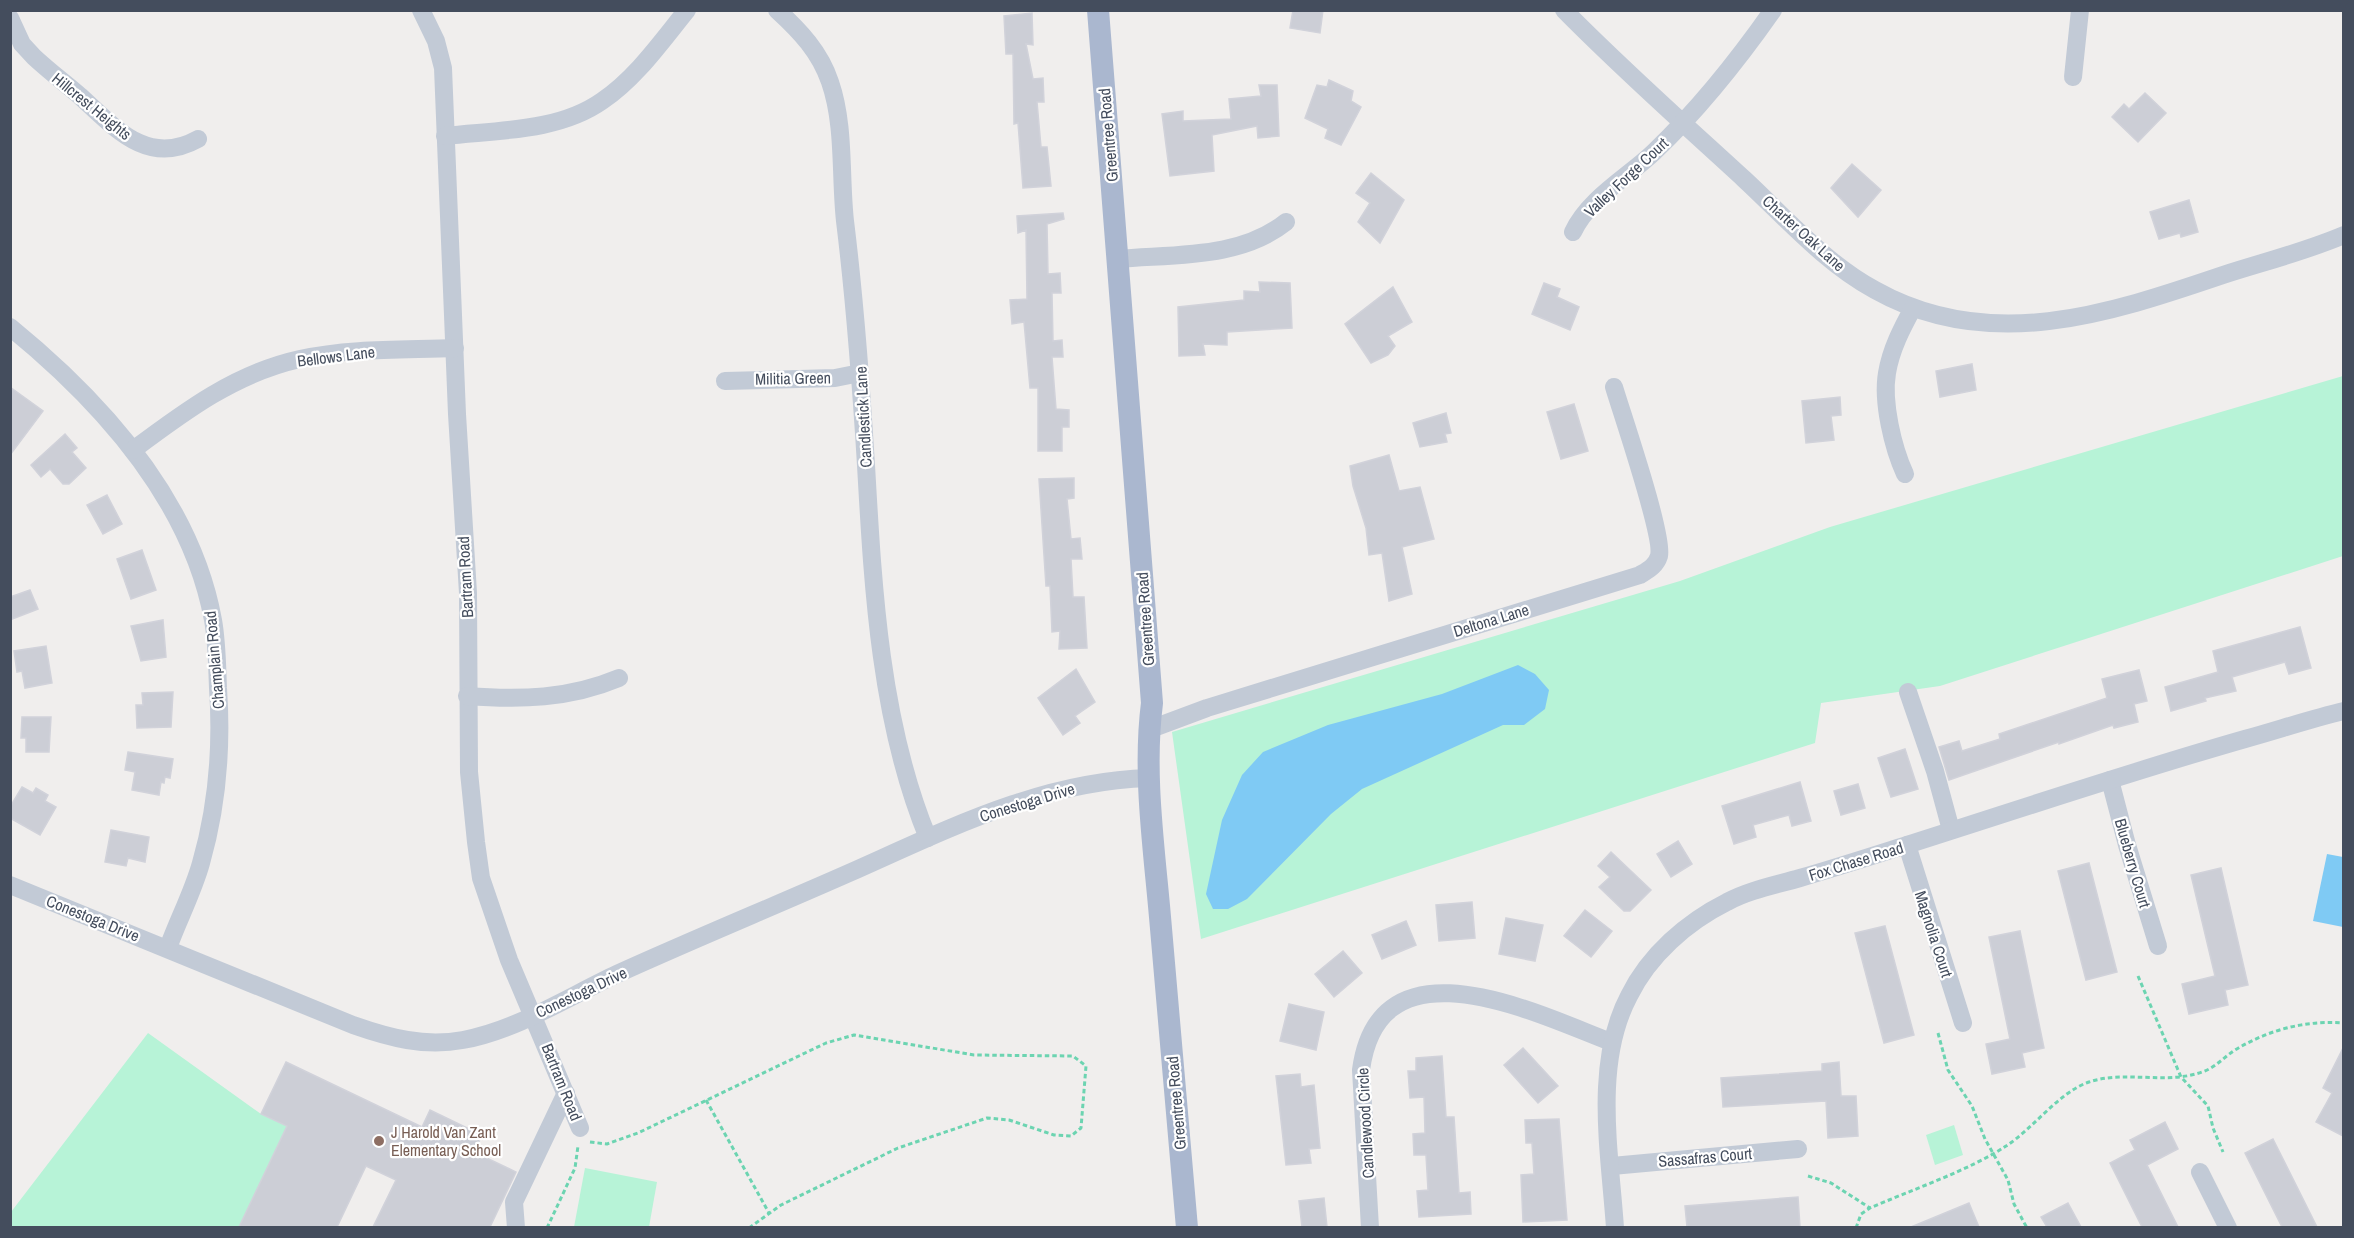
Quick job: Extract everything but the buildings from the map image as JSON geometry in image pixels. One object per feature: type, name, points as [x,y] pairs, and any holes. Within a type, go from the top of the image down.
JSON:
[{"type":"main road","name":"Greentree Road","points":[[1098,10],[1152,703],[1148,730],[1149,778],[1187,1227]]},
{"type":"street","name":"Bartram Road","points":[[421,10],[436,41],[443,68],[454,348],[468,593],[467,696],[471,807],[481,878],[509,960],[566,1093],[579,1134]]},
{"type":"street","points":[[445,136],[538,125],[560,120],[591,108],[619,88],[636,71],[687,10]]},
{"type":"street","name":"Candlestick Lane","points":[[777,10],[808,40],[821,59],[837,106],[860,374],[869,520],[882,654],[912,799],[928,838]]},
{"type":"street","name":"Charter Oak Lane","points":[[1564,10],[1632,79],[1832,262],[1874,290],[1913,308],[1951,318],[1996,325],[2021,325],[2072,319],[2199,284],[2343,235]]},
{"type":"street","name":"Valley Forge Court","points":[[1573,232],[1586,212],[1655,152],[1682,123],[1773,10]]},
{"type":"street","points":[[2073,77],[2080,10]]},
{"type":"street","name":"Hillcrest Heights","points":[[10,18],[22,44],[34,57],[130,138],[161,150],[175,149],[198,140]]},
{"type":"street","points":[[1118,259],[1236,247],[1272,232],[1286,222]]},
{"type":"street","points":[[1905,474],[1894,451],[1886,374],[1897,338],[1913,308]]},
{"type":"street","name":"Champlain Road","points":[[10,327],[85,394],[133,450],[165,499],[200,570],[213,621],[220,731],[211,816],[200,866],[168,948]]},
{"type":"street","name":"Bellows Lane","points":[[133,450],[207,396],[252,374],[277,366],[300,359],[349,352],[454,348]]},
{"type":"street","name":"Militia Green","points":[[725,381],[835,378],[860,374]]},
{"type":"street","name":"Deltona Lane","points":[[1148,730],[1207,708],[1640,575],[1652,568],[1659,556],[1656,527],[1614,387]]},
{"type":"street","points":[[467,696],[511,699],[548,697],[589,689],[619,678]]},
{"type":"street","points":[[1908,692],[1935,771],[1951,830]]},
{"type":"street","name":"Fox Chase Road","points":[[1615,1227],[1607,1071],[1611,1042],[1628,996],[1643,972],[1661,951],[1705,914],[1730,900],[1757,890],[2110,780],[2343,711]]},
{"type":"street","name":"Conestoga Drive","points":[[10,885],[353,1025],[411,1042],[438,1044],[465,1040],[534,1014],[744,916],[928,838],[1037,795],[1120,779],[1149,778]]},
{"type":"street","name":"Blueberry Court","points":[[2110,780],[2158,946]]},
{"type":"street","name":"Magnolia Court","points":[[1907,845],[1963,1023]]},
{"type":"street","name":"Candlewood Circle","points":[[1370,1227],[1361,1070],[1363,1050],[1381,1018],[1395,1006],[1427,993],[1467,994],[1508,1004],[1611,1042]]},
{"type":"street","points":[[516,1227],[514,1202],[566,1093]]},
{"type":"street","name":"Sassafras Court","points":[[1612,1166],[1798,1149]]},
{"type":"street","points":[[2200,1172],[2228,1227]]},
{"type":"path","points":[[2138,976],[2181,1077],[2208,1106],[2213,1128],[2223,1152]]},
{"type":"path","points":[[1856,1227],[1861,1214],[1870,1208],[1993,1154],[2087,1083],[2115,1079],[2181,1077],[2202,1072],[2239,1048],[2271,1032],[2313,1021],[2343,1023]]},
{"type":"path","points":[[1938,1034],[1948,1070],[1972,1106],[1993,1154],[2008,1180],[2014,1204],[2027,1227]]},
{"type":"path","points":[[547,1227],[575,1168],[579,1134],[607,1144],[638,1133],[826,1043],[854,1035],[974,1055],[1073,1056],[1086,1066],[1081,1128],[1071,1136],[1054,1135],[1009,1120],[987,1118],[898,1148],[769,1213],[749,1227]]},
{"type":"path","points":[[706,1100],[769,1213]]},
{"type":"path","points":[[1808,1176],[1831,1183],[1870,1208]]},
{"type":"green space","points":[[2343,376],[2343,556],[1940,686],[1821,703],[1815,743],[1201,939],[1172,732],[1680,581],[1830,527]]},
{"type":"green space","points":[[148,1033],[261,1114],[287,1126],[239,1227],[11,1227],[11,1212]]},
{"type":"green space","points":[[1954,1125],[1963,1155],[1935,1165],[1926,1135]]},
{"type":"green space","points":[[585,1168],[657,1182],[649,1227],[574,1227]]},
{"type":"water","points":[[1518,665],[1535,674],[1549,690],[1545,709],[1524,725],[1503,725],[1362,789],[1331,814],[1247,899],[1228,909],[1213,909],[1206,894],[1222,820],[1242,775],[1263,752],[1328,725],[1442,694]]},
{"type":"water","points":[[2327,854],[2343,857],[2343,927],[2313,921]]},
{"type":"place","name":"J Harold Van Zant Elementary School","points":[[379,1141]]}]
